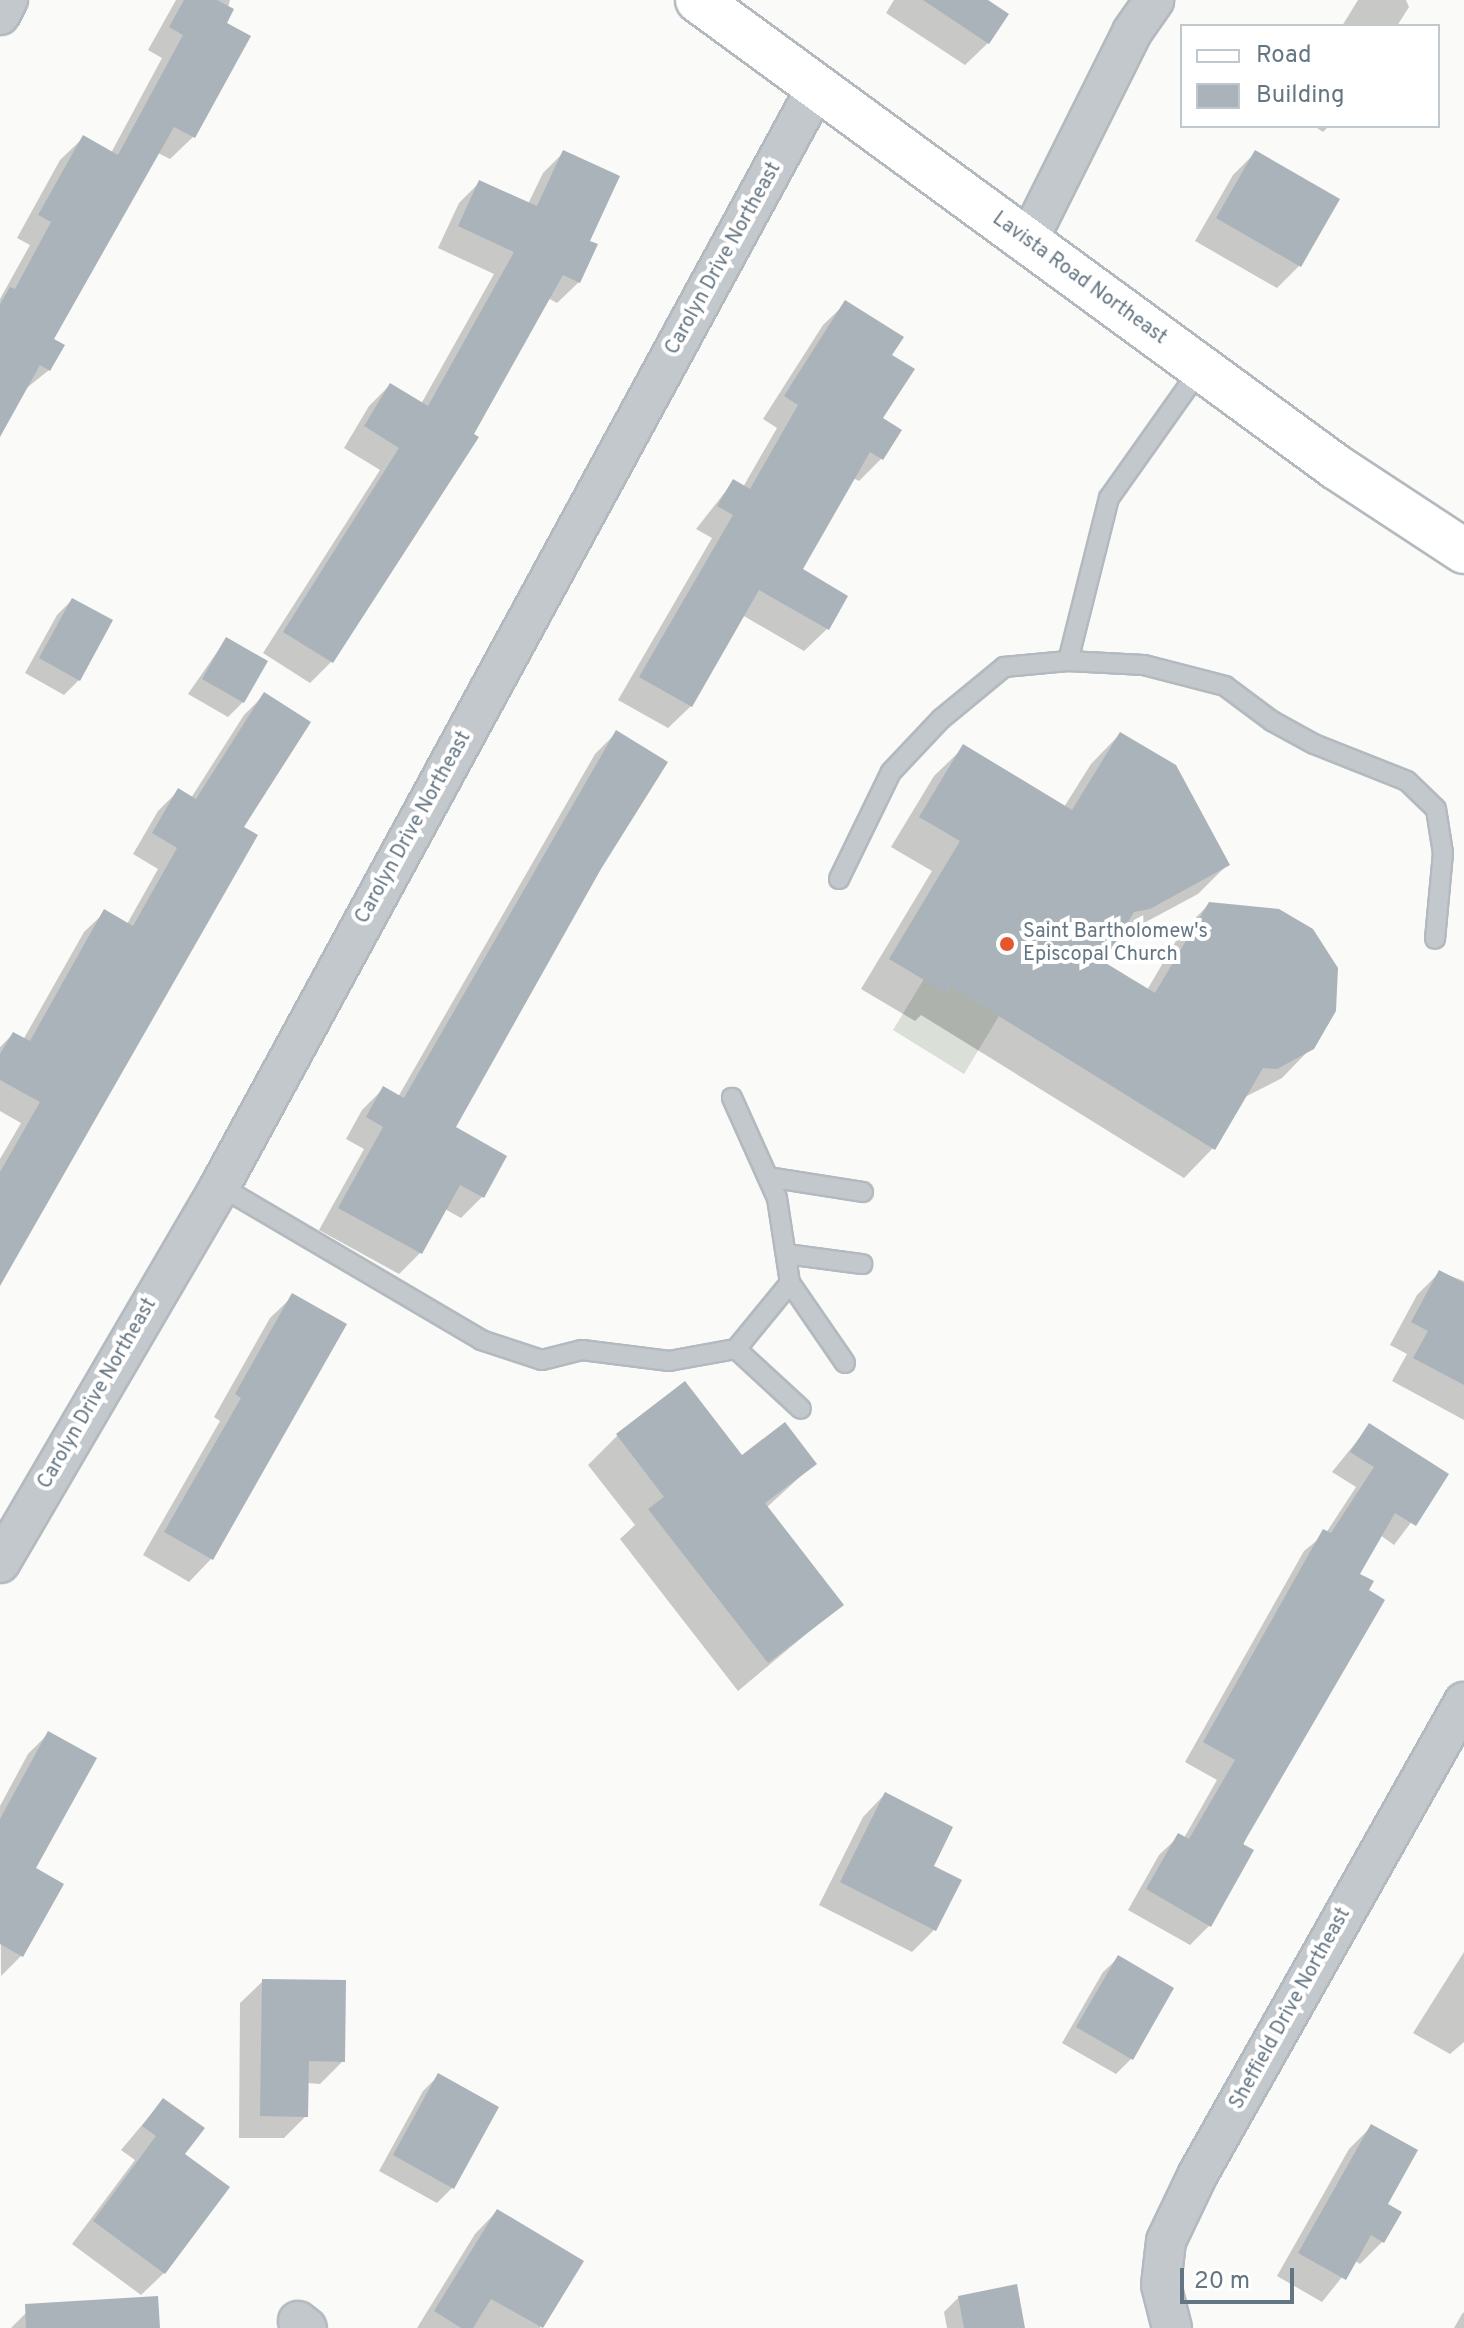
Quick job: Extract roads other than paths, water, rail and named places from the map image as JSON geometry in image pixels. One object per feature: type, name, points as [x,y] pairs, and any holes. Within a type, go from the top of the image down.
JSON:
[{"type":"main road","name":"Lavista Road Northeast","points":[[698,0],[1201,368],[1464,551]]},
{"type":"street","points":[[0,15],[8,0]]},
{"type":"street","points":[[1028,241],[1132,32],[1154,0]]},
{"type":"street","name":"Carolyn Drive Northeast","points":[[0,1563],[220,1186],[817,87]]},
{"type":"street","name":"Sheffield Drive Northeast","points":[[1172,2328],[1161,2285],[1166,2241],[1198,2174],[1451,1754],[1464,1702]]},
{"type":"lane","points":[[1068,661],[1109,498],[1201,368]]},
{"type":"lane","points":[[839,879],[891,772],[941,719],[1004,667],[1068,661],[1144,665],[1225,686],[1272,721],[1314,744],[1407,781],[1436,809],[1443,853],[1435,939]]},
{"type":"lane","points":[[732,1098],[777,1198],[790,1283],[845,1363]]},
{"type":"lane","points":[[768,1177],[863,1192]]},
{"type":"lane","points":[[220,1186],[481,1340],[542,1360],[582,1350],[669,1361],[736,1349],[790,1283]]},
{"type":"lane","points":[[786,1254],[862,1264]]},
{"type":"lane","points":[[736,1349],[801,1409]]},
{"type":"place","name":"Saint Bartholomew's Episcopal Church","points":[[1007,944]]}]
